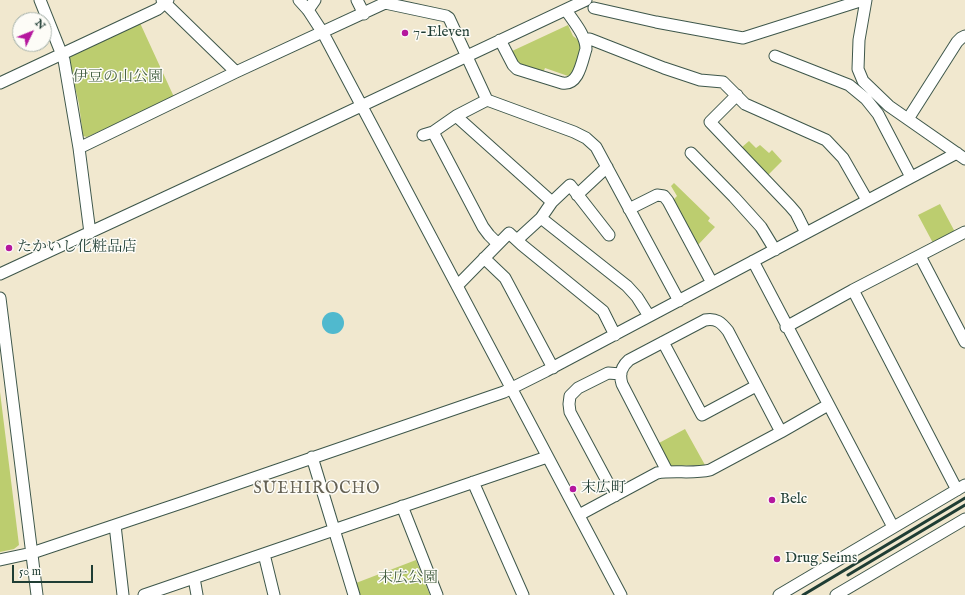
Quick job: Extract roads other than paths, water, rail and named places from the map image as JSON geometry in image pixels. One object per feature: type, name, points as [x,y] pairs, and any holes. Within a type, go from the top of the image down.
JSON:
[{"type":"street","points":[[40,0],[59,44],[64,60],[79,148],[90,233]]},
{"type":"street","points":[[299,0],[308,10],[323,33],[621,595]]},
{"type":"street","points":[[308,10],[315,0]]},
{"type":"street","points":[[357,0],[364,14]]},
{"type":"street","points":[[0,274],[500,40],[566,10],[590,4],[656,22],[743,38],[864,0],[859,40],[859,75],[863,81],[889,106],[961,156]]},
{"type":"street","points":[[0,83],[158,9],[165,1],[236,72]]},
{"type":"street","points":[[79,148],[236,72],[385,3],[446,16],[452,21],[466,56],[488,100],[574,132],[586,138],[596,147],[679,301]]},
{"type":"street","points":[[500,40],[513,65],[517,69],[567,84],[575,80],[586,49],[585,39],[566,10]]},
{"type":"street","points":[[908,119],[957,42],[965,36]]},
{"type":"street","points":[[585,39],[590,39],[664,68],[700,80],[723,82],[745,104],[826,140],[843,158],[867,200]]},
{"type":"street","points":[[775,56],[848,85],[866,99],[878,114],[911,177]]},
{"type":"street","points":[[737,96],[710,122],[790,206],[796,213],[806,233]]},
{"type":"street","points":[[488,100],[456,116],[428,133],[483,227],[498,244]]},
{"type":"street","points":[[456,116],[552,202]]},
{"type":"street","points":[[691,153],[761,226],[775,250]]},
{"type":"street","points":[[0,560],[32,553],[511,389],[911,177],[961,156]]},
{"type":"street","points":[[577,195],[607,167]]},
{"type":"street","points":[[517,240],[541,218],[552,202],[570,185],[608,235]]},
{"type":"street","points":[[629,209],[657,195],[664,196],[712,283]]},
{"type":"street","points":[[541,218],[627,286],[637,297],[649,316]]},
{"type":"street","points":[[457,286],[508,232],[603,311],[615,335]]},
{"type":"street","points":[[786,327],[853,290],[965,232]]},
{"type":"street","points":[[920,256],[965,342]]},
{"type":"street","points":[[484,258],[505,278],[553,368]]},
{"type":"street","points":[[753,261],[786,327],[893,527]]},
{"type":"street","points":[[779,595],[961,487],[853,290]]},
{"type":"street","points":[[0,298],[37,595]]},
{"type":"street","points":[[667,471],[622,384],[622,368],[629,360],[704,320],[718,320],[728,331],[781,432]]},
{"type":"street","points":[[663,342],[702,415],[756,386]]},
{"type":"street","points":[[615,496],[570,412],[569,404],[570,396],[578,388],[608,373],[621,374]]},
{"type":"street","points":[[578,515],[657,473],[667,471],[702,472],[710,470],[828,405]]},
{"type":"street","points":[[312,457],[354,595]]},
{"type":"street","points":[[144,595],[547,457]]},
{"type":"street","points":[[473,482],[523,595]]},
{"type":"street","points":[[402,506],[436,595]]},
{"type":"street","points":[[836,595],[965,519]]},
{"type":"street","points":[[115,525],[123,595]]},
{"type":"street","points":[[264,554],[274,595]]},
{"type":"street","points":[[194,578],[197,595]]},
{"type":"water","points":[[333,312],[337,313],[343,319],[343,327],[337,333],[333,334],[329,333],[323,327],[322,323],[323,319],[329,313]]},
{"type":"railway","points":[[803,595],[965,498]]},
{"type":"railway","points":[[848,575],[965,505]]},
{"type":"place","name":"7-Eleven","points":[[405,33]]},
{"type":"place","name":"たかいし化粧品店","points":[[9,248]]},
{"type":"place","name":"末広町","points":[[573,489]]},
{"type":"place","name":"Belc","points":[[772,500]]},
{"type":"place","name":"Drug Seims","points":[[777,559]]},
{"type":"district","name":"SUEHIROCHO","points":[[317,490]]},
{"type":"park label","name":"伊豆の山公園","points":[[118,78]]},
{"type":"park label","name":"末広公園","points":[[408,579]]}]
